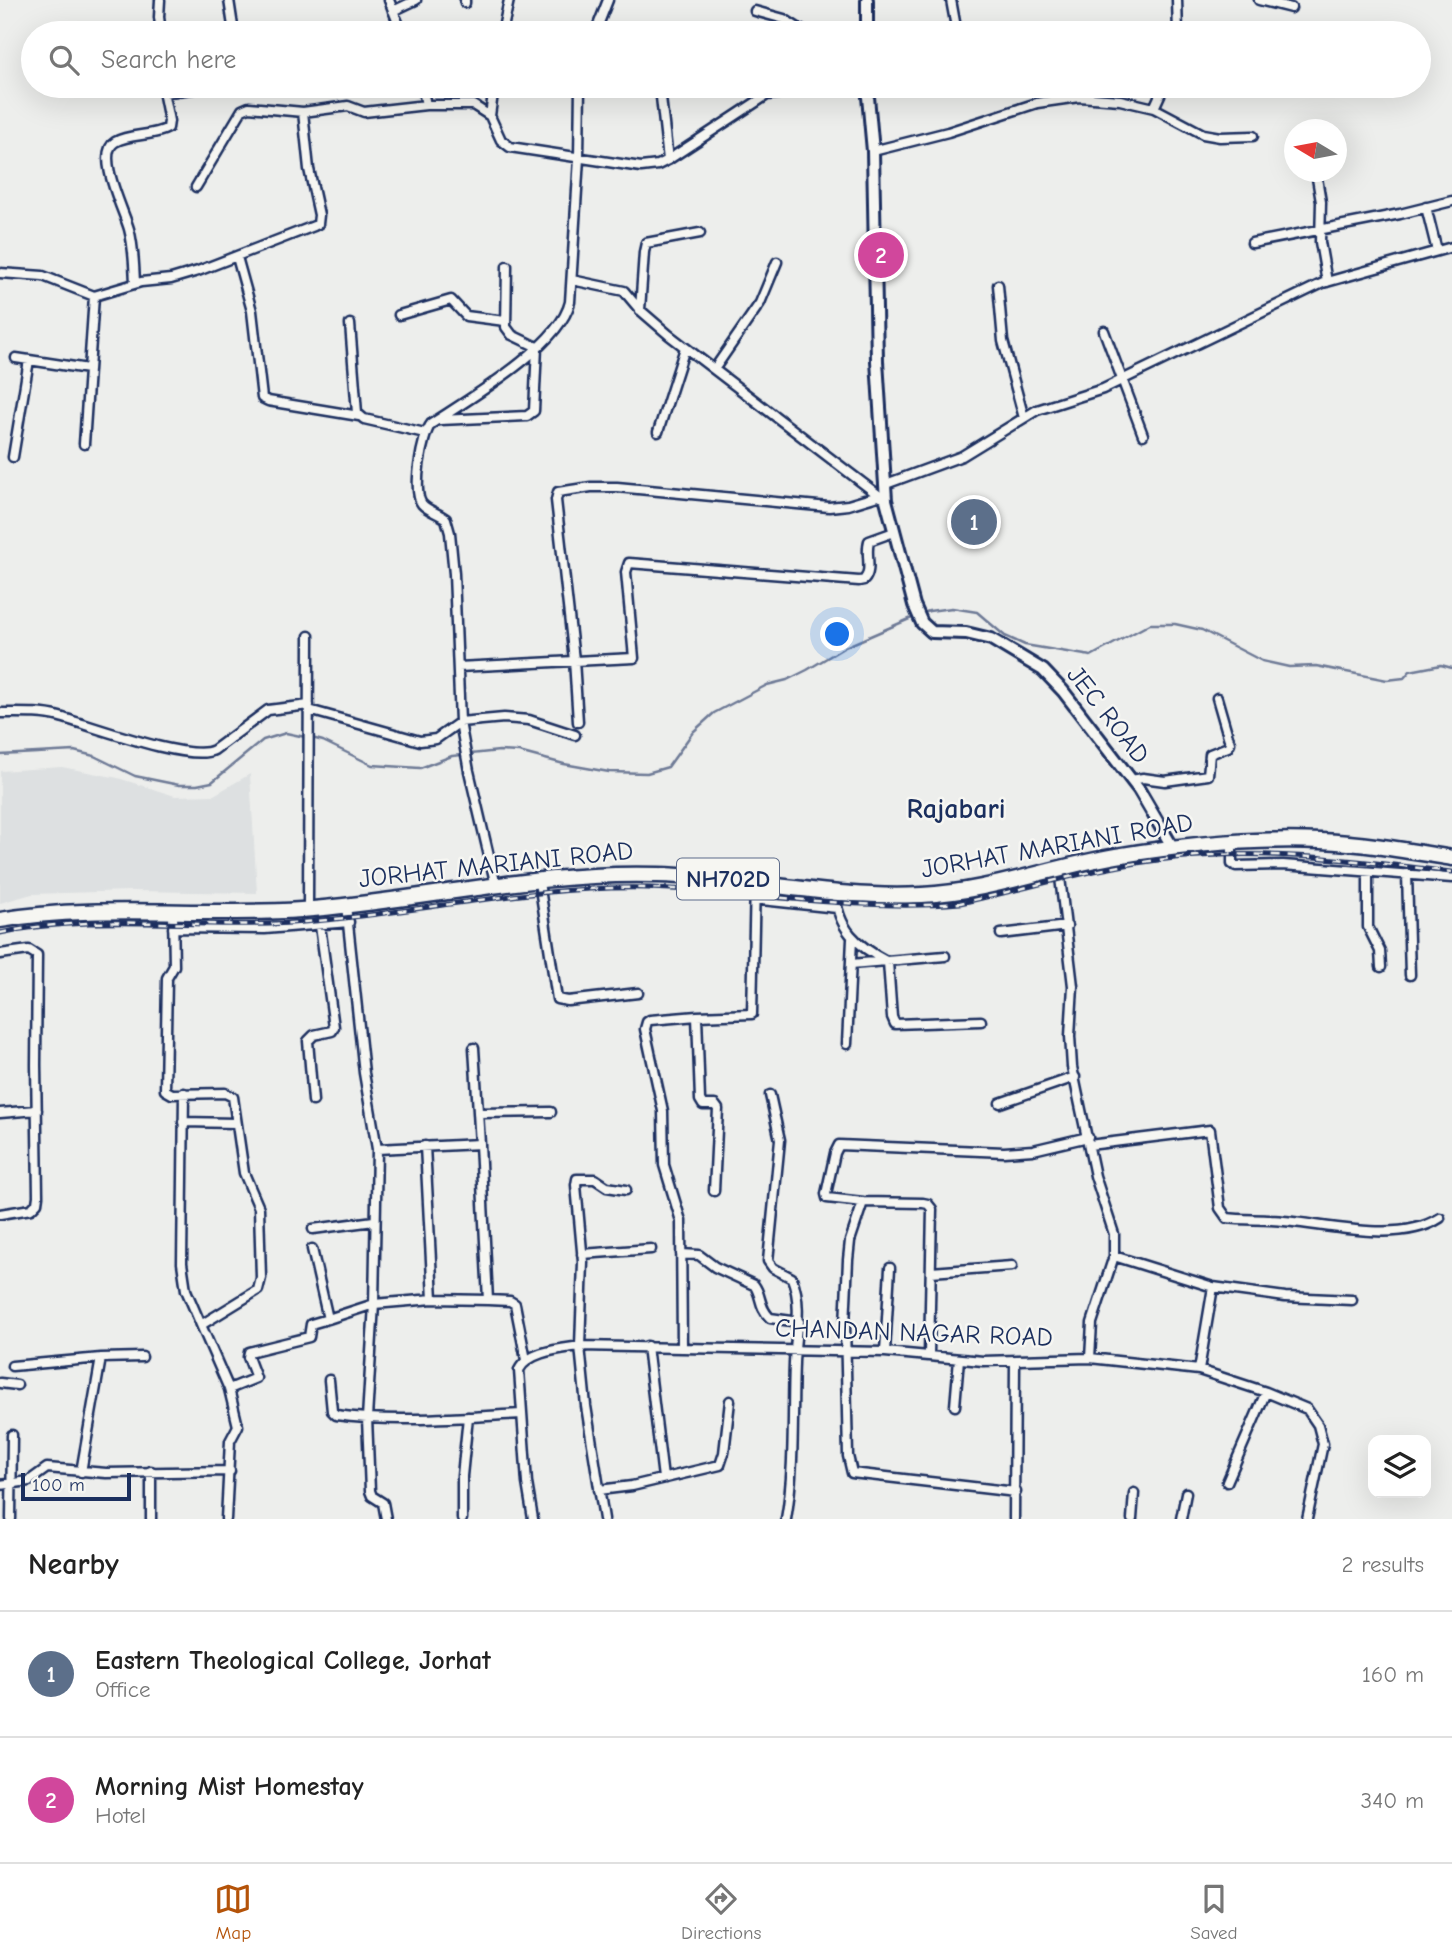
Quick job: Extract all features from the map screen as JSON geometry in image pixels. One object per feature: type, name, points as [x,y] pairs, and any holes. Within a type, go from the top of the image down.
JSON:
[{"type":"highway","name":"JORHAT MARIANI ROAD","points":[[0,920],[66,913],[233,913],[308,909],[570,877],[631,874],[755,882],[835,891],[924,895],[1001,883],[1118,856],[1232,843],[1320,841],[1452,858]]},
{"type":"street","points":[[160,0],[160,21]]},
{"type":"street","points":[[229,0],[232,21]]},
{"type":"street","points":[[389,0],[397,21]]},
{"type":"street","points":[[393,11],[416,0]]},
{"type":"street","points":[[505,21],[509,0]]},
{"type":"street","points":[[600,21],[608,0]]},
{"type":"street","points":[[867,0],[867,21]]},
{"type":"street","points":[[951,0],[955,21]]},
{"type":"street","points":[[1177,0],[1178,21]]},
{"type":"street","points":[[1259,0],[1291,8]]},
{"type":"street","points":[[755,11],[787,21]]},
{"type":"street","points":[[135,284],[129,228],[107,158],[109,150],[117,141],[168,128],[165,98]]},
{"type":"street","points":[[425,98],[426,105]]},
{"type":"street","points":[[489,116],[492,98]]},
{"type":"street","points":[[496,886],[468,771],[460,722],[454,573],[448,524],[443,516],[423,505],[417,492],[418,473],[427,428],[494,383],[556,330],[568,313],[579,158],[580,98]]},
{"type":"street","points":[[661,98],[668,160]]},
{"type":"street","points":[[196,187],[245,108],[303,112],[348,106],[369,112],[426,105],[473,105],[483,109],[501,140],[510,147],[641,167],[658,165],[668,160],[762,98]]},
{"type":"street","name":"JEC ROAD","points":[[868,98],[873,151],[877,361],[886,484],[882,498],[922,623],[932,632],[966,633],[991,639],[1043,670],[1063,691],[1132,780],[1173,848]]},
{"type":"street","points":[[873,151],[948,132],[1055,98]]},
{"type":"street","points":[[1102,98],[1154,108],[1197,132],[1220,137],[1254,136]]},
{"type":"street","points":[[1154,108],[1159,98]]},
{"type":"street","points":[[0,273],[43,276],[94,296],[135,284],[182,276],[318,224],[319,215],[309,169],[303,112]]},
{"type":"street","points":[[1318,182],[1321,202],[1321,250],[1327,282]]},
{"type":"street","points":[[1252,243],[1452,201]]},
{"type":"street","points":[[1426,207],[1437,251]]},
{"type":"street","points":[[640,310],[643,251],[646,243],[700,233]]},
{"type":"street","points":[[886,484],[933,469],[962,456],[1037,410],[1094,393],[1327,282],[1452,247]]},
{"type":"street","points":[[237,257],[251,311],[262,398],[359,416],[425,433]]},
{"type":"street","points":[[715,368],[760,303],[777,262]]},
{"type":"street","points":[[507,266],[505,321],[509,333],[537,347]]},
{"type":"street","points":[[572,280],[624,291],[640,310],[685,348],[715,368],[882,498]]},
{"type":"street","points":[[998,285],[1000,329],[1024,418]]},
{"type":"street","points":[[84,443],[94,296]]},
{"type":"street","points":[[399,315],[451,300],[466,316],[505,321]]},
{"type":"street","points":[[350,324],[356,409],[359,416]]},
{"type":"street","points":[[1104,331],[1143,435]]},
{"type":"street","points":[[437,421],[532,414],[536,402],[537,347]]},
{"type":"street","points":[[658,432],[685,348]]},
{"type":"street","points":[[16,358],[88,369]]},
{"type":"street","points":[[13,457],[29,360]]},
{"type":"street","points":[[578,722],[574,660],[556,500],[558,492],[580,488],[617,487],[829,507],[882,498]]},
{"type":"street","points":[[458,667],[634,658],[626,572],[629,563],[859,581],[867,577],[869,541],[894,532]]},
{"type":"street","points":[[308,909],[309,636]]},
{"type":"street","points":[[1132,780],[1165,780],[1208,775],[1210,754],[1228,747],[1230,743],[1217,698]]},
{"type":"street","points":[[0,713],[59,717],[146,743],[205,753],[214,750],[268,710],[309,711],[420,741],[436,739],[460,722],[486,719],[520,718],[575,734]]},
{"type":"street","points":[[1232,843],[1232,864],[1236,866],[1283,865],[1452,878]]},
{"type":"street","name":"CHANDAN NAGAR ROAD","points":[[526,1360],[558,1349],[580,1346],[846,1350],[1015,1361],[1090,1358],[1092,1323],[1114,1256],[1114,1234],[1098,1186],[1074,1077],[1070,1045],[1073,986],[1059,869]]},
{"type":"street","points":[[1368,872],[1368,927],[1381,951],[1381,967]]},
{"type":"street","points":[[1407,874],[1410,975]]},
{"type":"street","points":[[539,882],[557,999],[568,1002],[638,993]]},
{"type":"street","points":[[682,1347],[680,1213],[664,1165],[663,1111],[645,1025],[650,1020],[752,1014],[755,882]]},
{"type":"street","points":[[835,891],[837,908],[852,939],[847,1044]]},
{"type":"street","points":[[753,899],[837,908]]},
{"type":"street","points":[[346,905],[364,1073],[377,1149],[374,1304],[368,1418],[370,1491],[372,1496],[383,1503],[386,1519]]},
{"type":"street","points":[[173,912],[174,966],[167,978],[164,1086],[167,1092],[230,1094],[234,1101],[246,1178],[259,1208],[260,1285],[252,1294],[201,1325]]},
{"type":"street","points":[[173,928],[265,929],[348,922]]},
{"type":"street","points":[[313,1101],[308,1041],[314,1035],[332,1031],[334,1027],[320,926]]},
{"type":"street","points":[[1001,934],[1067,926]]},
{"type":"street","points":[[852,939],[888,962]]},
{"type":"street","points":[[0,954],[29,950],[37,955],[37,1203],[31,1209],[0,1214]]},
{"type":"street","points":[[851,964],[945,956]]},
{"type":"street","points":[[888,962],[892,1017],[895,1024],[981,1021]]},
{"type":"street","points":[[697,1016],[700,1100],[703,1105],[715,1105],[718,1109],[714,1191]]},
{"type":"street","points":[[474,1048],[488,1300]]},
{"type":"street","points":[[1000,1103],[1074,1077]]},
{"type":"street","points":[[184,1094],[183,1273],[186,1290],[229,1389],[238,1426],[230,1441],[226,1519]]},
{"type":"street","points":[[770,1095],[780,1140],[768,1261],[773,1268],[792,1279],[799,1322],[794,1350],[786,1519]]},
{"type":"street","points":[[0,1113],[37,1110]]},
{"type":"street","points":[[478,1113],[551,1112]]},
{"type":"street","points":[[183,1122],[236,1123]]},
{"type":"street","points":[[929,1355],[932,1209],[928,1205],[827,1198],[832,1163],[839,1145],[1016,1152],[1088,1141],[1210,1130],[1220,1209],[1227,1218],[1370,1231],[1419,1227],[1440,1218]]},
{"type":"street","points":[[377,1149],[480,1144]]},
{"type":"street","points":[[425,1146],[433,1299]]},
{"type":"street","points":[[604,1519],[586,1406],[580,1346],[582,1254],[576,1185],[577,1180],[595,1179],[607,1187],[626,1190]]},
{"type":"street","points":[[863,1202],[849,1250],[846,1350],[848,1457],[852,1473],[1016,1492]]},
{"type":"street","points":[[313,1229],[374,1221]]},
{"type":"street","points":[[312,1249],[328,1320]]},
{"type":"street","points":[[582,1254],[651,1249]]},
{"type":"street","points":[[681,1254],[699,1255],[715,1267],[754,1285],[758,1290],[760,1304],[770,1318],[799,1322]]},
{"type":"street","points":[[1114,1256],[1213,1287],[1285,1297],[1352,1300]]},
{"type":"street","points":[[931,1272],[1012,1266]]},
{"type":"street","points":[[886,1352],[890,1268]]},
{"type":"street","points":[[1199,1370],[1213,1287]]},
{"type":"street","points":[[229,1389],[256,1378],[248,1357],[249,1352],[309,1337],[311,1324],[374,1304],[433,1299],[510,1301],[515,1304],[526,1360],[521,1364],[518,1376],[533,1519]]},
{"type":"street","points":[[647,1346],[663,1478]]},
{"type":"street","points":[[81,1472],[102,1357]]},
{"type":"street","points":[[12,1366],[102,1357],[142,1357]]},
{"type":"street","points":[[1090,1358],[1199,1370],[1307,1409],[1322,1434],[1322,1455],[1307,1519]]},
{"type":"street","points":[[955,1406],[958,1359]]},
{"type":"street","points":[[1014,1519],[1015,1361]]},
{"type":"street","points":[[329,1380],[333,1414],[368,1418],[521,1414]]},
{"type":"street","points":[[0,1383],[17,1385]]},
{"type":"street","points":[[1227,1482],[1266,1392]]},
{"type":"street","points":[[599,1490],[632,1486],[715,1466],[722,1461],[730,1401]]},
{"type":"street","points":[[462,1519],[462,1476],[468,1417]]},
{"type":"street","points":[[11,1519],[12,1435]]},
{"type":"street","points":[[0,1485],[29,1481],[47,1468],[81,1472],[230,1471]]},
{"type":"street","points":[[151,1519],[152,1471]]},
{"type":"street","points":[[1132,1519],[1134,1493]]},
{"type":"street","points":[[1181,1519],[1186,1493]]},
{"type":"shaded area","points":[[62,767],[118,778],[175,796],[214,795],[250,774],[257,893],[131,891],[32,894],[0,903],[0,771]]},
{"type":"waterway","points":[[920,614],[952,608],[977,612],[1005,636],[1025,645],[1091,656],[1150,624],[1175,624],[1202,630],[1262,661],[1289,667],[1316,666],[1387,680],[1404,678],[1410,671],[1441,665],[1452,668]]},
{"type":"waterway","points":[[312,738],[372,765],[420,768],[452,756],[499,751],[519,752],[609,772],[647,773],[668,767],[693,732],[714,713],[767,685],[787,680],[807,670],[845,647],[914,617]]},
{"type":"waterway","points":[[0,755],[74,751],[94,756],[135,776],[179,785],[197,785],[212,782],[263,740],[286,733],[305,737]]},
{"type":"railway","points":[[0,933],[72,924],[291,923],[605,888],[688,890],[882,905],[960,903],[1121,866],[1209,855],[1314,857],[1452,872]]},
{"type":"place","name":"Morning Mist Homestay","points":[[881,255]]},
{"type":"place","name":"Eastern Theological College, Jorhat","points":[[974,522]]},
{"type":"district","name":"Rajabari","points":[[956,809]]}]
